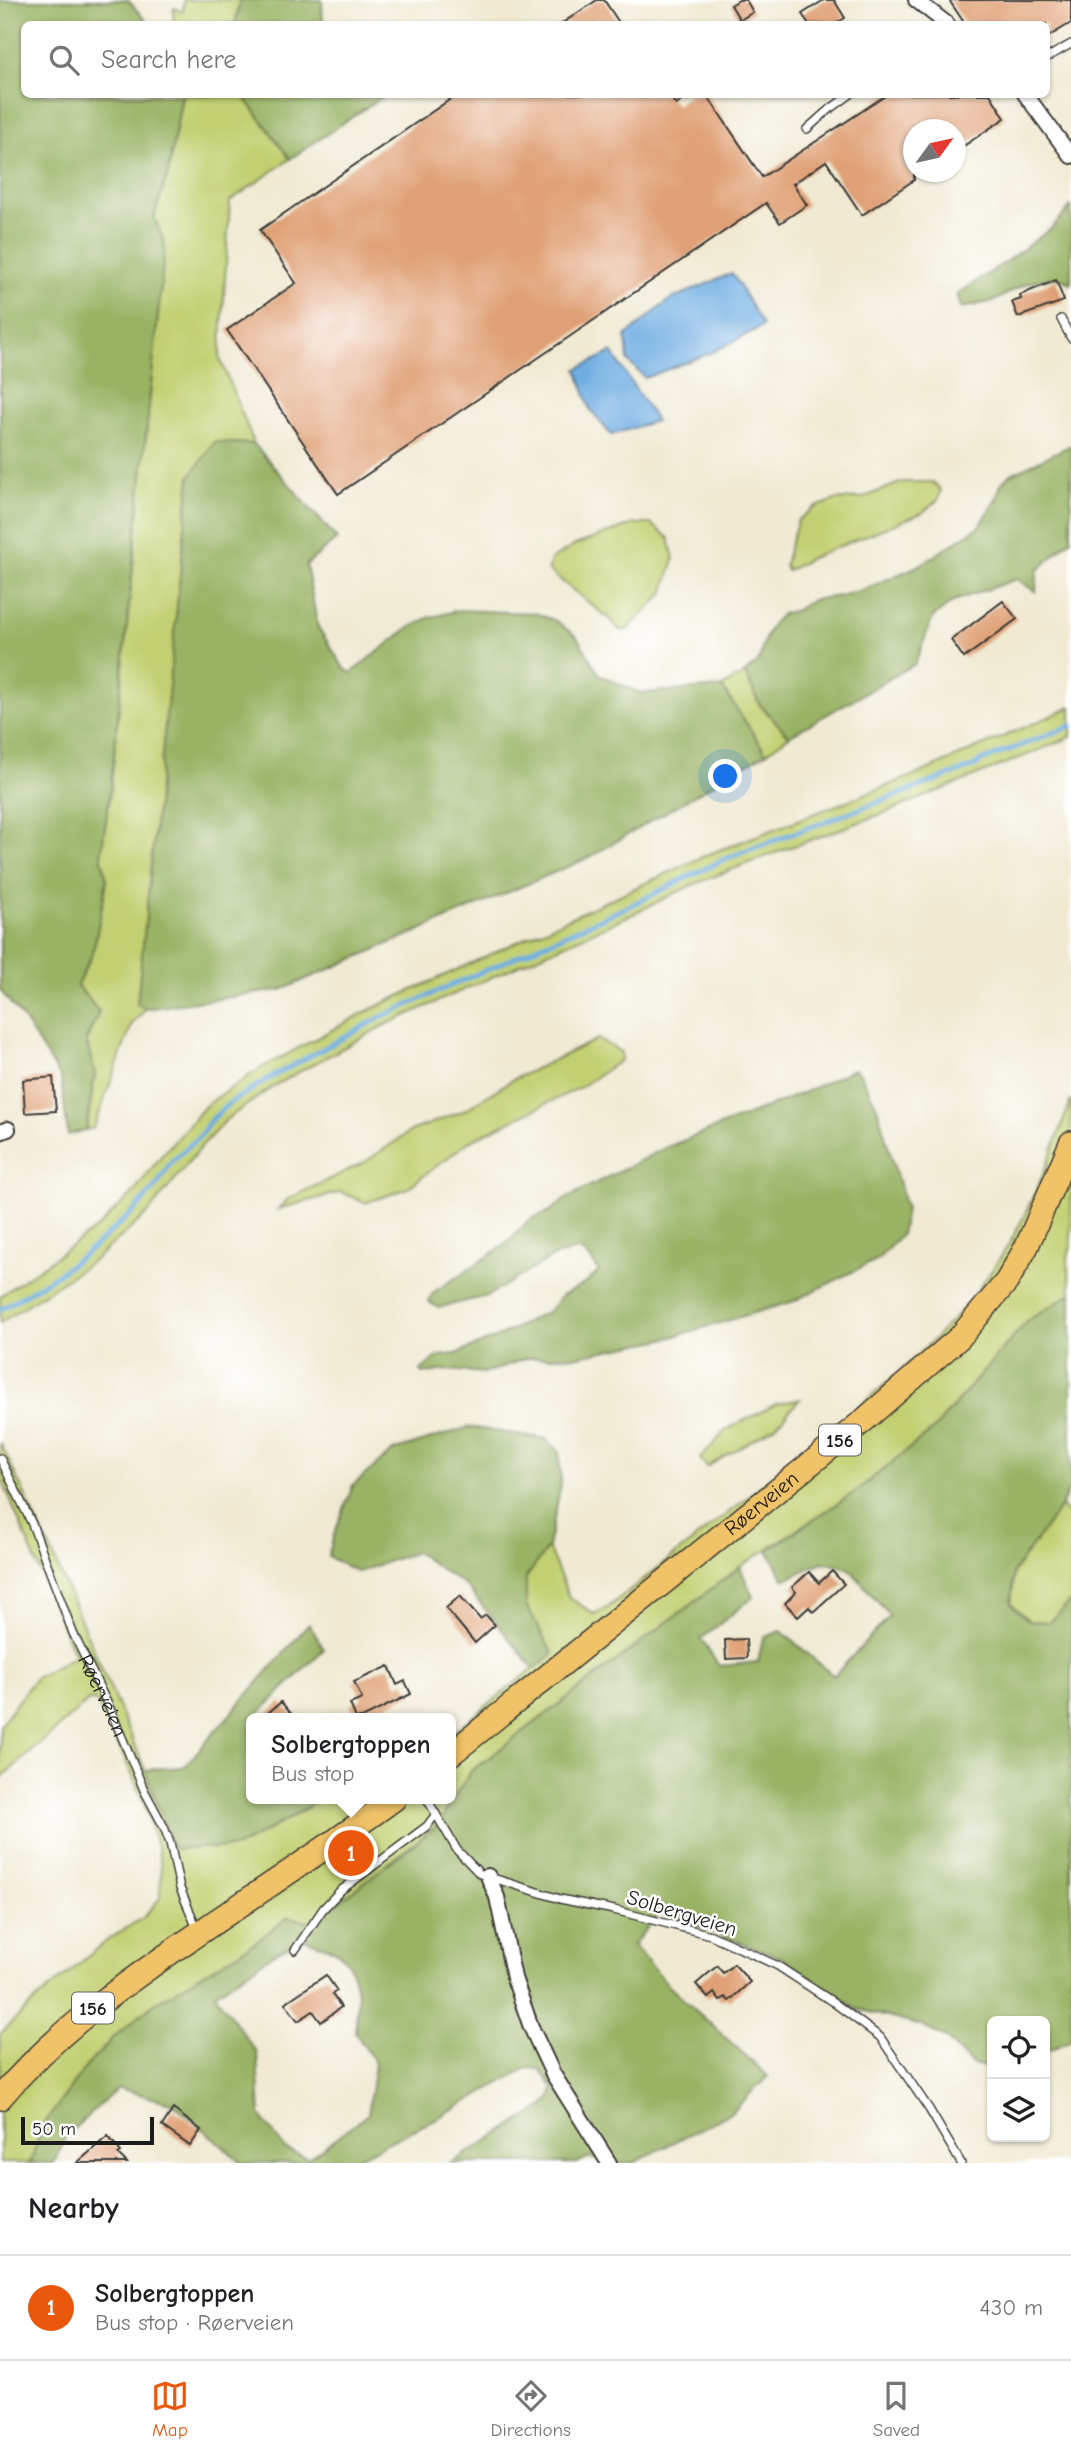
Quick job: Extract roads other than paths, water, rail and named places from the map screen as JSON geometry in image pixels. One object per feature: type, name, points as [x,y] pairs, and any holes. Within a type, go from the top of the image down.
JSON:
[{"type":"main road","name":"Røerveien","points":[[456,1750],[902,1390],[960,1338],[1007,1281],[1027,1246],[1071,1143]]},
{"type":"main road","name":"156","points":[[0,2098],[59,2037],[99,2003],[387,1804]]},
{"type":"street","points":[[916,0],[943,21]]},
{"type":"street","points":[[1028,98],[1071,156]]},
{"type":"street","points":[[488,1876],[497,1897],[514,1978],[530,2027],[553,2074],[609,2163]]},
{"type":"lane","points":[[1050,56],[1071,44]]},
{"type":"lane","points":[[807,129],[845,98]]},
{"type":"lane","points":[[1061,319],[1071,338]]},
{"type":"lane","name":"Røerveien","points":[[0,1458],[32,1524],[73,1633],[111,1711],[144,1790],[164,1827],[180,1888],[199,1933]]},
{"type":"lane","name":"Solbergveien","points":[[430,1804],[462,1858],[480,1874],[560,1899],[710,1935],[778,1966],[880,2037],[929,2109],[961,2163]]},
{"type":"lane","points":[[295,1950],[330,1900],[427,1826],[436,1814]]},
{"type":"water","points":[[732,273],[763,326],[713,352],[645,378],[628,361],[626,336],[669,300]]},
{"type":"water","points":[[612,352],[656,421],[611,435],[590,409],[577,369]]},
{"type":"waterway","points":[[0,1310],[58,1274],[95,1246],[135,1210],[156,1186],[171,1162],[201,1135],[209,1122],[228,1104],[381,1017],[629,906],[727,858],[975,766],[981,761],[1071,726]]},
{"type":"place","name":"Solbergtoppen","points":[[351,1853]]}]
